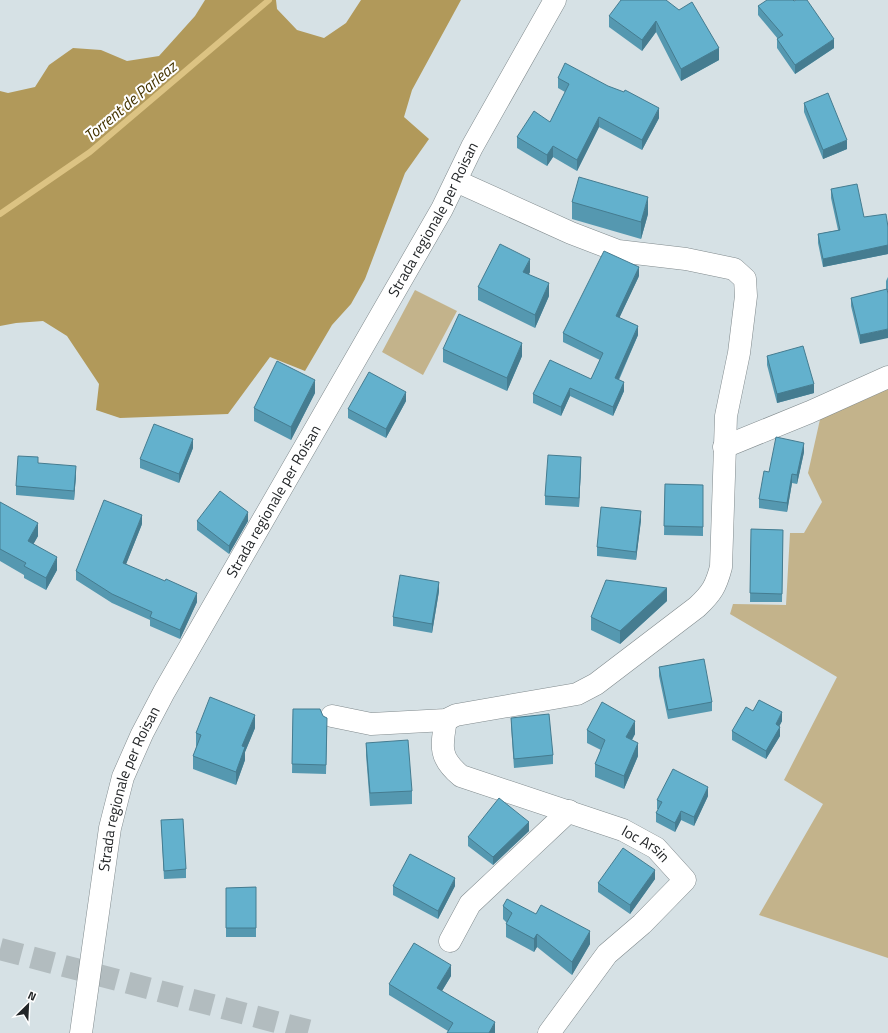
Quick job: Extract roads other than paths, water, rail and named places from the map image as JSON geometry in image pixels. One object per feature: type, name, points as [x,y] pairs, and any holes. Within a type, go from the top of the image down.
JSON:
[{"type":"street","name":"Strada regionale per Roisan","points":[[81,1033],[110,828],[123,777],[142,734],[164,692],[438,216],[472,147],[555,0]]},
{"type":"street","points":[[332,716],[371,724],[446,720],[456,715],[577,694],[596,684],[697,607],[711,594],[717,584],[721,567],[726,416],[740,346],[746,296],[745,279],[734,269],[686,259],[618,250],[571,233],[456,181]]},
{"type":"street","points":[[724,447],[810,412],[888,377]]},
{"type":"street","name":"loc Arsin","points":[[446,720],[443,755],[449,766],[461,776],[623,830],[656,848],[685,880],[642,924],[607,954],[549,1033]]},
{"type":"street","points":[[450,941],[470,904],[568,811]]},
{"type":"waterway","name":"Torrent de Parleaz","points":[[0,214],[90,152],[269,0]]},
{"type":"tunnel","points":[[0,949],[318,1033]]}]
